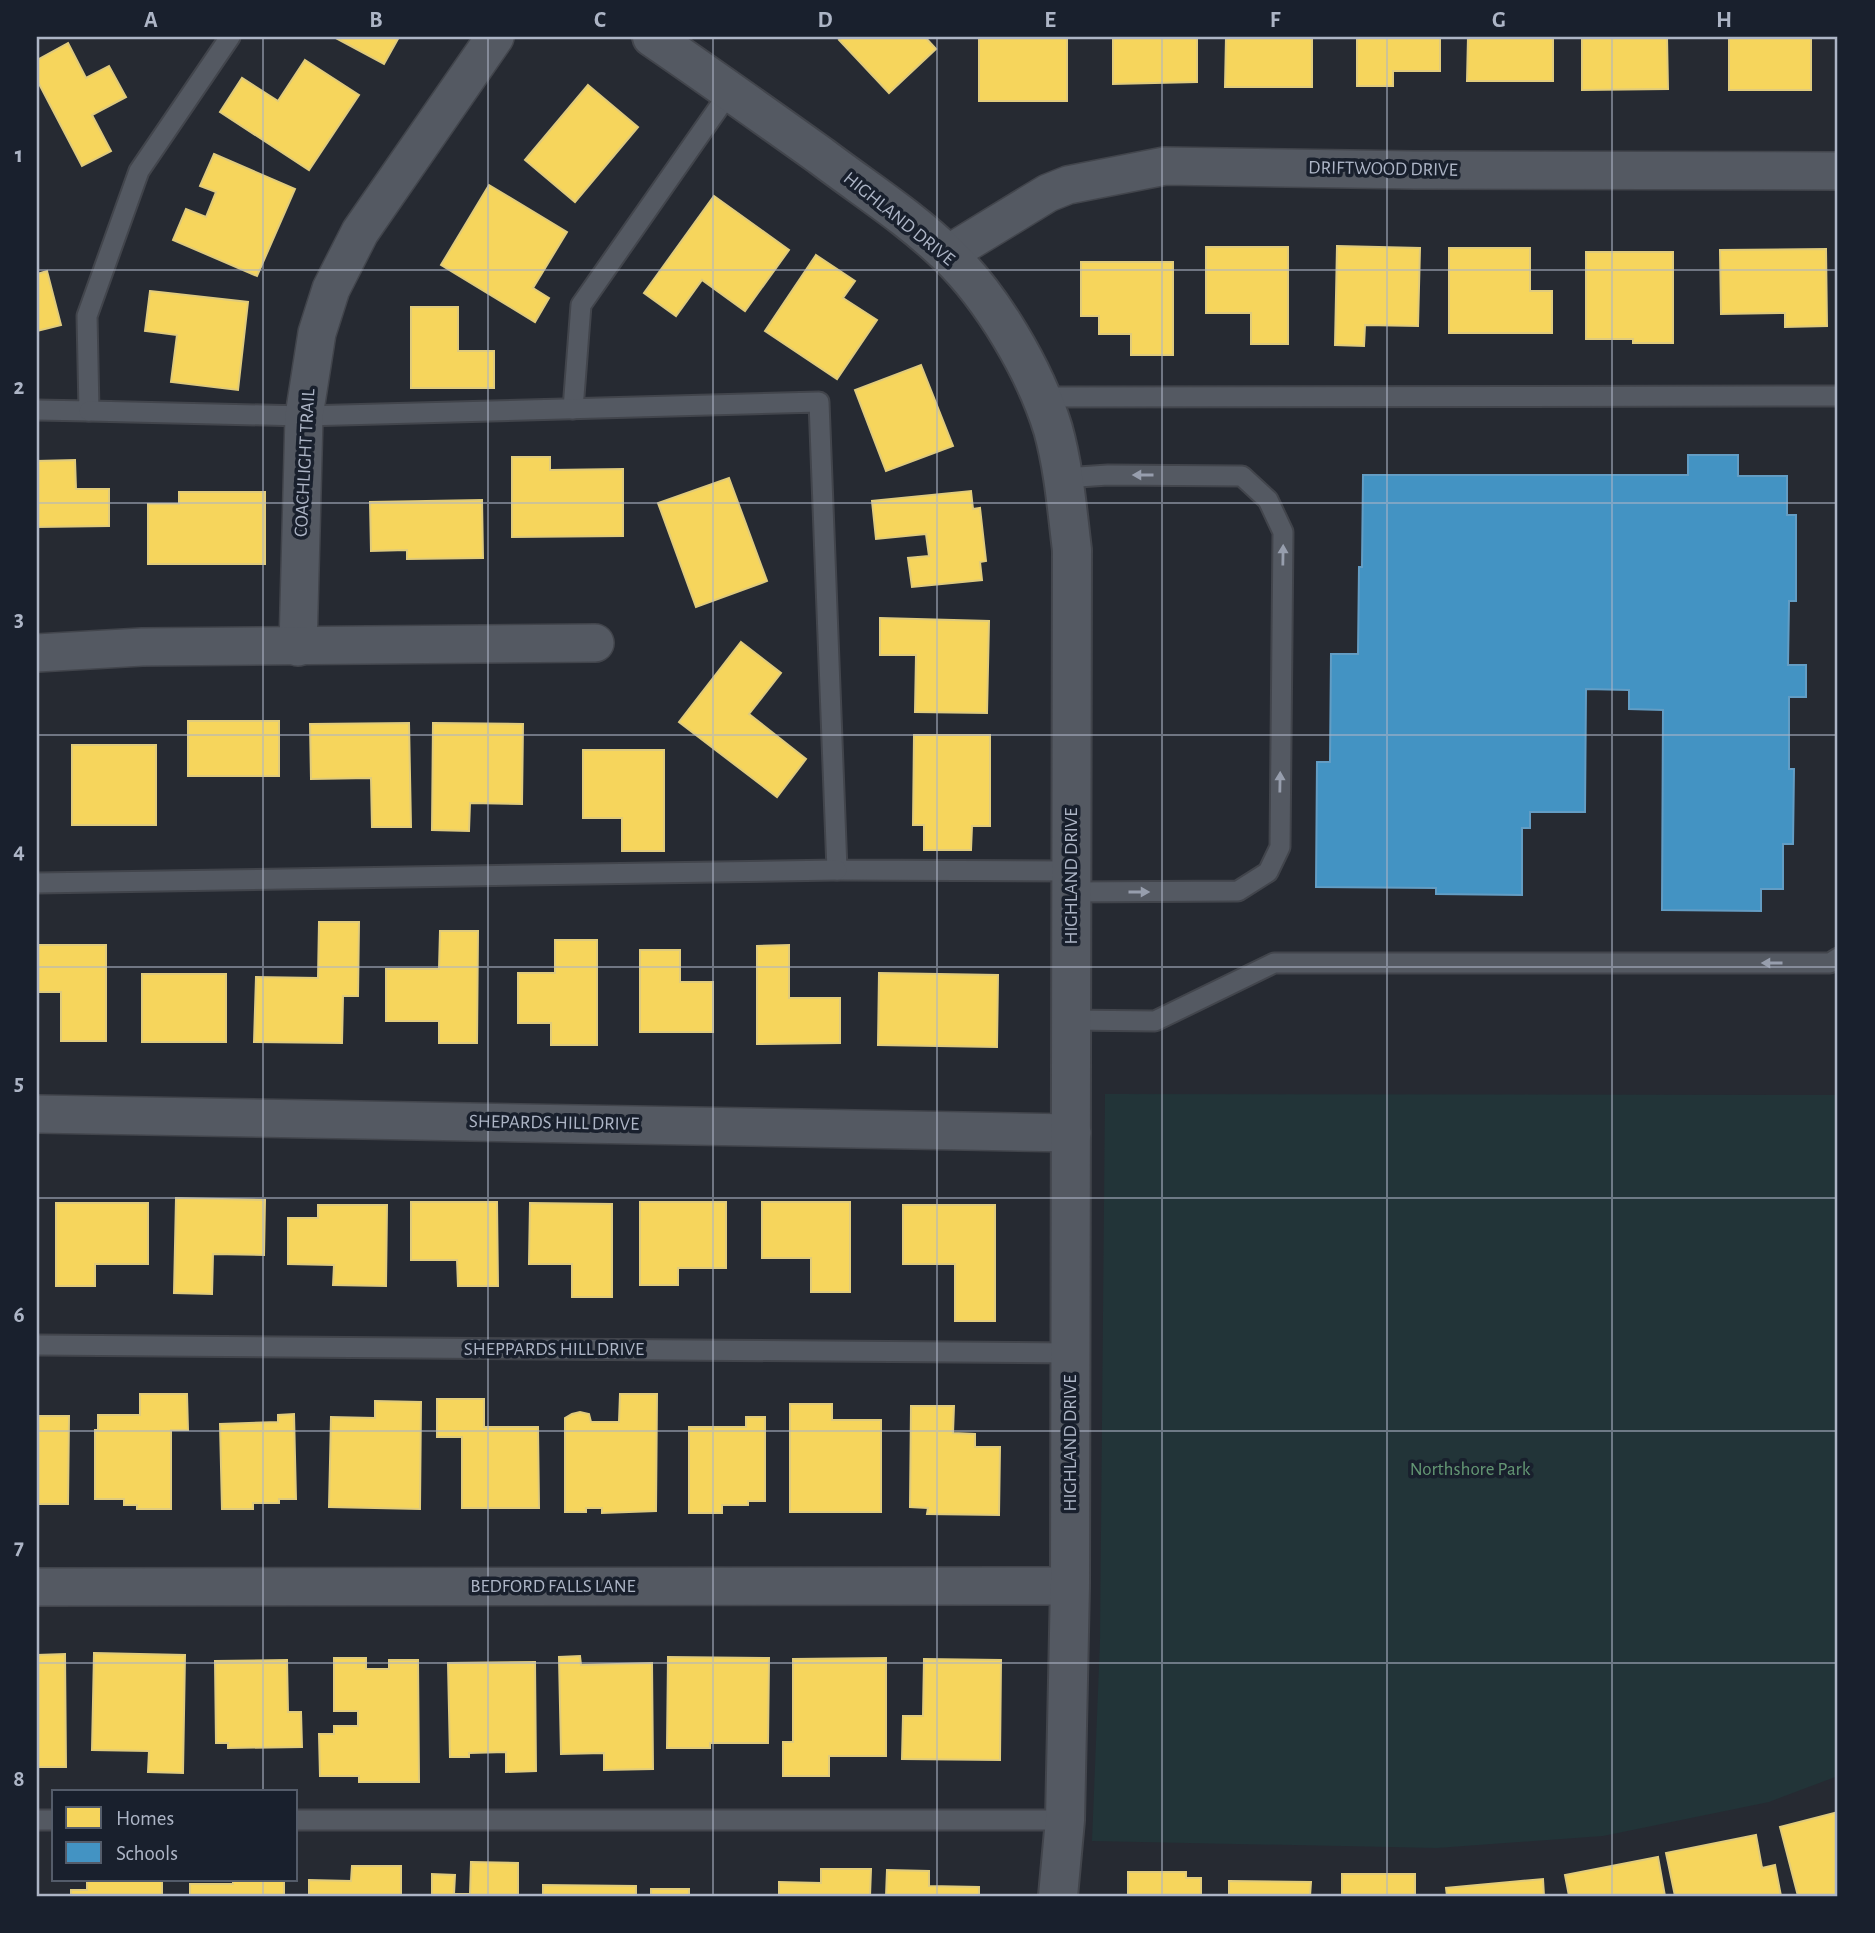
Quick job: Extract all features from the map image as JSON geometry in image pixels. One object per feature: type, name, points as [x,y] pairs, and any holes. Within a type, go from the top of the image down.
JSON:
[{"type":"street","name":"COACHLIGHT TRAIL","points":[[298,647],[304,416],[317,333],[331,289],[360,232],[495,37]]},
{"type":"street","name":"HIGHLAND DRIVE","points":[[652,37],[731,90],[894,210],[948,254],[988,304],[1023,357],[1052,428],[1064,478],[1072,550],[1072,1133],[1070,1586],[1065,1820],[1058,1896]]},
{"type":"street","name":"DRIFTWOOD DRIVE","points":[[948,254],[1048,193],[1068,185],[1165,166],[1414,170],[1838,171]]},
{"type":"street","points":[[37,653],[142,647],[595,643]]},
{"type":"street","name":"SHEPARDS HILL DRIVE","points":[[37,1114],[1072,1133]]},
{"type":"street","name":"BEDFORD FALLS LANE","points":[[37,1587],[1070,1586]]},
{"type":"lane","points":[[89,411],[88,316],[139,171],[230,37]]},
{"type":"lane","points":[[573,409],[581,304],[731,90]]},
{"type":"lane","points":[[1040,397],[1838,396]]},
{"type":"lane","points":[[37,410],[304,416],[819,402],[837,870]]},
{"type":"lane","points":[[37,883],[837,870],[1238,891],[1268,872],[1280,847],[1283,532],[1268,500],[1242,476],[1108,475],[1064,478]]},
{"type":"lane","points":[[1071,1020],[1155,1021],[1274,963],[1830,963],[1838,958]]},
{"type":"lane","name":"SHEPPARDS HILL DRIVE","points":[[37,1345],[1071,1353]]},
{"type":"lane","points":[[298,1820],[1065,1820]]},
{"type":"green space","name":"Northshore Park","points":[[1105,1094],[1838,1095],[1838,1776],[1769,1802],[1603,1836],[1437,1848],[1092,1841],[1100,1641]]},
{"type":"building: Homes","points":[[334,37],[399,37],[384,64]]},
{"type":"building: Homes","points":[[843,37],[925,37],[936,49],[889,93],[839,40]]},
{"type":"building: Homes","points":[[979,37],[1067,37],[1067,101],[979,101]]},
{"type":"building: Homes","points":[[1113,37],[1197,37],[1197,82],[1113,84]]},
{"type":"building: Homes","points":[[1226,37],[1312,37],[1312,87],[1225,87]]},
{"type":"building: Homes","points":[[1357,37],[1440,37],[1440,71],[1393,71],[1393,86],[1357,86]]},
{"type":"building: Homes","points":[[1468,37],[1553,37],[1553,81],[1467,81]]},
{"type":"building: Homes","points":[[1582,37],[1667,37],[1668,89],[1582,90]]},
{"type":"building: Homes","points":[[1729,37],[1811,37],[1811,90],[1729,90]]},
{"type":"building: Homes","points":[[68,43],[86,78],[109,66],[126,97],[92,115],[111,151],[82,166],[37,80],[37,60]]},
{"type":"building: Homes","points":[[305,60],[359,95],[309,170],[220,112],[242,78],[278,101]]},
{"type":"building: Homes","points":[[588,85],[638,127],[575,202],[525,160]]},
{"type":"building: Homes","points":[[214,154],[295,189],[257,276],[173,240],[186,209],[206,217],[216,192],[200,186]]},
{"type":"building: Homes","points":[[489,185],[567,232],[533,288],[549,298],[535,322],[441,265]]},
{"type":"building: Homes","points":[[714,196],[789,250],[745,311],[702,280],[676,316],[644,293]]},
{"type":"building: Homes","points":[[1337,246],[1420,248],[1418,326],[1365,325],[1364,346],[1335,345]]},
{"type":"building: Homes","points":[[1206,247],[1288,247],[1288,344],[1251,344],[1251,313],[1206,313]]},
{"type":"building: Homes","points":[[1449,248],[1530,248],[1530,291],[1552,291],[1552,333],[1449,333]]},
{"type":"building: Homes","points":[[1826,249],[1827,326],[1785,327],[1785,313],[1721,314],[1720,250]]},
{"type":"building: Homes","points":[[1586,252],[1673,252],[1673,343],[1633,343],[1633,339],[1586,339]]},
{"type":"building: Homes","points":[[816,255],[855,281],[843,298],[877,320],[837,379],[765,331]]},
{"type":"building: Homes","points":[[1081,262],[1173,262],[1173,355],[1131,355],[1131,334],[1099,334],[1099,316],[1081,316]]},
{"type":"building: Homes","points":[[47,271],[61,325],[37,331],[37,274]]},
{"type":"building: Homes","points":[[150,291],[248,302],[238,390],[171,382],[177,335],[145,331]]},
{"type":"building: Homes","points":[[411,307],[458,307],[458,351],[494,351],[494,388],[411,388]]},
{"type":"building: Homes","points":[[921,365],[953,446],[886,471],[855,390]]},
{"type":"building: Homes","points":[[512,457],[550,457],[550,470],[623,469],[623,536],[512,537]]},
{"type":"building: Homes","points":[[75,460],[76,489],[109,489],[109,526],[37,527],[37,461]]},
{"type":"building: Homes","points":[[729,478],[767,581],[696,607],[658,503]]},
{"type":"building: Homes","points":[[971,491],[973,509],[980,508],[986,561],[980,562],[982,580],[912,587],[908,558],[929,556],[926,534],[876,539],[872,501]]},
{"type":"building: Homes","points":[[179,492],[265,492],[265,564],[148,564],[148,504],[179,504]]},
{"type":"building: Homes","points":[[482,500],[483,558],[407,559],[407,550],[371,551],[370,502]]},
{"type":"building: Homes","points":[[880,618],[989,621],[987,713],[915,712],[916,655],[880,655]]},
{"type":"building: Homes","points":[[741,642],[781,673],[749,714],[806,759],[777,797],[679,722]]},
{"type":"building: Homes","points":[[188,721],[279,721],[279,776],[188,776]]},
{"type":"building: Homes","points":[[409,723],[411,827],[372,827],[371,778],[311,779],[310,724]]},
{"type":"building: Homes","points":[[433,723],[523,724],[522,804],[470,803],[469,831],[432,830]]},
{"type":"building: Homes","points":[[914,735],[990,735],[990,826],[972,826],[971,850],[924,850],[924,825],[913,825]]},
{"type":"building: Homes","points":[[72,745],[156,745],[156,825],[72,825]]},
{"type":"building: Homes","points":[[583,750],[664,750],[664,851],[622,851],[622,818],[583,818]]},
{"type":"building: Homes","points":[[319,922],[359,922],[358,996],[343,996],[342,1043],[254,1042],[256,977],[318,978]]},
{"type":"building: Homes","points":[[440,931],[478,931],[477,1043],[439,1043],[439,1021],[386,1021],[386,969],[439,969]]},
{"type":"building: Homes","points":[[555,940],[597,940],[597,1045],[551,1045],[551,1023],[518,1023],[518,973],[555,973]]},
{"type":"building: Homes","points":[[37,945],[106,945],[106,1041],[61,1041],[61,992],[37,992]]},
{"type":"building: Homes","points":[[789,945],[789,998],[840,998],[840,1043],[757,1044],[757,946]]},
{"type":"building: Homes","points":[[640,950],[680,950],[680,982],[713,982],[713,1032],[640,1032]]},
{"type":"building: Homes","points":[[879,973],[998,975],[997,1047],[878,1045]]},
{"type":"building: Homes","points":[[142,974],[226,974],[226,1042],[142,1042]]},
{"type":"building: Homes","points":[[176,1198],[265,1200],[264,1255],[213,1254],[212,1294],[174,1293]]},
{"type":"building: Homes","points":[[411,1202],[497,1202],[498,1286],[458,1286],[457,1260],[411,1260]]},
{"type":"building: Homes","points":[[640,1202],[726,1202],[726,1268],[678,1268],[678,1285],[640,1285]]},
{"type":"building: Homes","points":[[762,1202],[850,1202],[850,1292],[811,1292],[811,1258],[762,1258]]},
{"type":"building: Homes","points":[[56,1203],[148,1203],[148,1264],[95,1264],[95,1286],[56,1286]]},
{"type":"building: Homes","points":[[530,1203],[612,1204],[612,1297],[572,1297],[572,1264],[529,1264]]},
{"type":"building: Homes","points":[[318,1205],[387,1205],[386,1286],[333,1285],[334,1265],[288,1264],[288,1218],[318,1218]]},
{"type":"building: Homes","points":[[903,1205],[995,1205],[995,1321],[955,1321],[955,1264],[903,1264]]},
{"type":"building: Homes","points":[[140,1394],[187,1394],[188,1430],[171,1430],[171,1509],[137,1509],[137,1505],[124,1505],[124,1499],[95,1499],[95,1430],[98,1430],[98,1415],[140,1415]]},
{"type":"building: Homes","points":[[620,1394],[657,1394],[656,1511],[602,1513],[602,1508],[586,1508],[586,1512],[565,1512],[565,1418],[580,1412],[589,1414],[591,1422],[619,1422]]},
{"type":"building: Homes","points":[[437,1399],[484,1399],[484,1427],[538,1427],[539,1508],[462,1508],[462,1437],[437,1437]]},
{"type":"building: Homes","points":[[375,1401],[421,1402],[420,1509],[329,1507],[331,1417],[375,1418]]},
{"type":"building: Homes","points":[[790,1404],[832,1404],[832,1420],[881,1420],[881,1512],[790,1512]]},
{"type":"building: Homes","points":[[911,1406],[954,1406],[953,1433],[975,1434],[975,1447],[1000,1447],[999,1515],[927,1514],[928,1508],[910,1507]]},
{"type":"building: Homes","points":[[294,1414],[296,1499],[279,1499],[279,1503],[253,1503],[253,1509],[222,1509],[220,1424],[278,1422],[278,1415]]},
{"type":"building: Homes","points":[[37,1416],[69,1416],[68,1504],[37,1504]]},
{"type":"building: Homes","points":[[746,1417],[765,1417],[765,1501],[748,1501],[748,1505],[722,1505],[722,1513],[689,1513],[689,1427],[746,1427]]},
{"type":"building: Homes","points":[[94,1653],[185,1655],[183,1773],[148,1772],[149,1751],[92,1750]]},
{"type":"building: Homes","points":[[65,1654],[66,1767],[37,1767],[37,1655]]},
{"type":"building: Homes","points":[[580,1656],[581,1665],[652,1663],[653,1769],[604,1770],[604,1753],[561,1754],[559,1657]]},
{"type":"building: Homes","points":[[668,1657],[769,1658],[768,1743],[710,1743],[710,1748],[667,1748]]},
{"type":"building: Homes","points":[[334,1658],[366,1658],[366,1669],[389,1669],[389,1660],[418,1660],[419,1782],[359,1782],[359,1776],[320,1776],[319,1734],[334,1734],[334,1726],[358,1726],[358,1711],[334,1711]]},
{"type":"building: Homes","points":[[886,1658],[886,1756],[829,1756],[829,1776],[783,1776],[783,1742],[793,1742],[793,1659]]},
{"type":"building: Homes","points":[[924,1659],[1001,1660],[1000,1760],[902,1759],[903,1716],[923,1716]]},
{"type":"building: Homes","points":[[287,1660],[288,1712],[301,1712],[302,1747],[228,1748],[228,1743],[216,1743],[215,1661]]},
{"type":"building: Homes","points":[[535,1662],[536,1771],[506,1772],[506,1752],[469,1753],[469,1757],[450,1757],[448,1663]]},
{"type":"building: Homes","points":[[1838,1812],[1838,1894],[1798,1896],[1780,1827]]},
{"type":"building: Homes","points":[[1756,1835],[1762,1868],[1775,1865],[1781,1896],[1675,1896],[1666,1853]]},
{"type":"building: Homes","points":[[1658,1857],[1665,1896],[1569,1896],[1565,1875]]},
{"type":"building: Homes","points":[[471,1862],[518,1863],[518,1896],[432,1896],[432,1874],[455,1875],[454,1894],[470,1894]]},
{"type":"building: Homes","points":[[352,1866],[401,1866],[401,1896],[309,1896],[309,1880],[351,1881]]},
{"type":"building: Homes","points":[[821,1869],[871,1869],[870,1896],[779,1896],[779,1882],[821,1883]]},
{"type":"building: Homes","points":[[887,1870],[929,1871],[929,1886],[979,1887],[979,1896],[886,1896]]},
{"type":"building: Homes","points":[[1128,1872],[1186,1872],[1186,1878],[1201,1878],[1201,1896],[1128,1896]]},
{"type":"building: Homes","points":[[1342,1874],[1415,1874],[1415,1896],[1342,1896]]},
{"type":"building: Homes","points":[[1543,1879],[1544,1896],[1447,1896],[1446,1888]]},
{"type":"building: Homes","points":[[87,1881],[162,1881],[162,1896],[71,1896],[71,1890],[87,1890]]},
{"type":"building: Homes","points":[[233,1881],[284,1881],[284,1896],[190,1896],[190,1884],[233,1884]]},
{"type":"building: Homes","points":[[1229,1881],[1311,1882],[1310,1896],[1229,1896]]},
{"type":"building: Homes","points":[[543,1885],[636,1886],[636,1896],[543,1896]]},
{"type":"building: Homes","points":[[651,1889],[689,1889],[689,1896],[651,1896]]},
{"type":"building: Schools","points":[[1688,455],[1738,455],[1738,476],[1787,476],[1787,515],[1796,515],[1796,601],[1789,601],[1788,665],[1806,665],[1806,697],[1789,697],[1789,769],[1794,769],[1793,844],[1783,844],[1783,889],[1761,889],[1761,911],[1662,910],[1663,710],[1629,709],[1629,690],[1586,689],[1585,812],[1530,812],[1530,828],[1522,828],[1522,895],[1436,894],[1436,888],[1316,887],[1317,762],[1330,762],[1331,654],[1358,654],[1363,475],[1688,475]]}]
